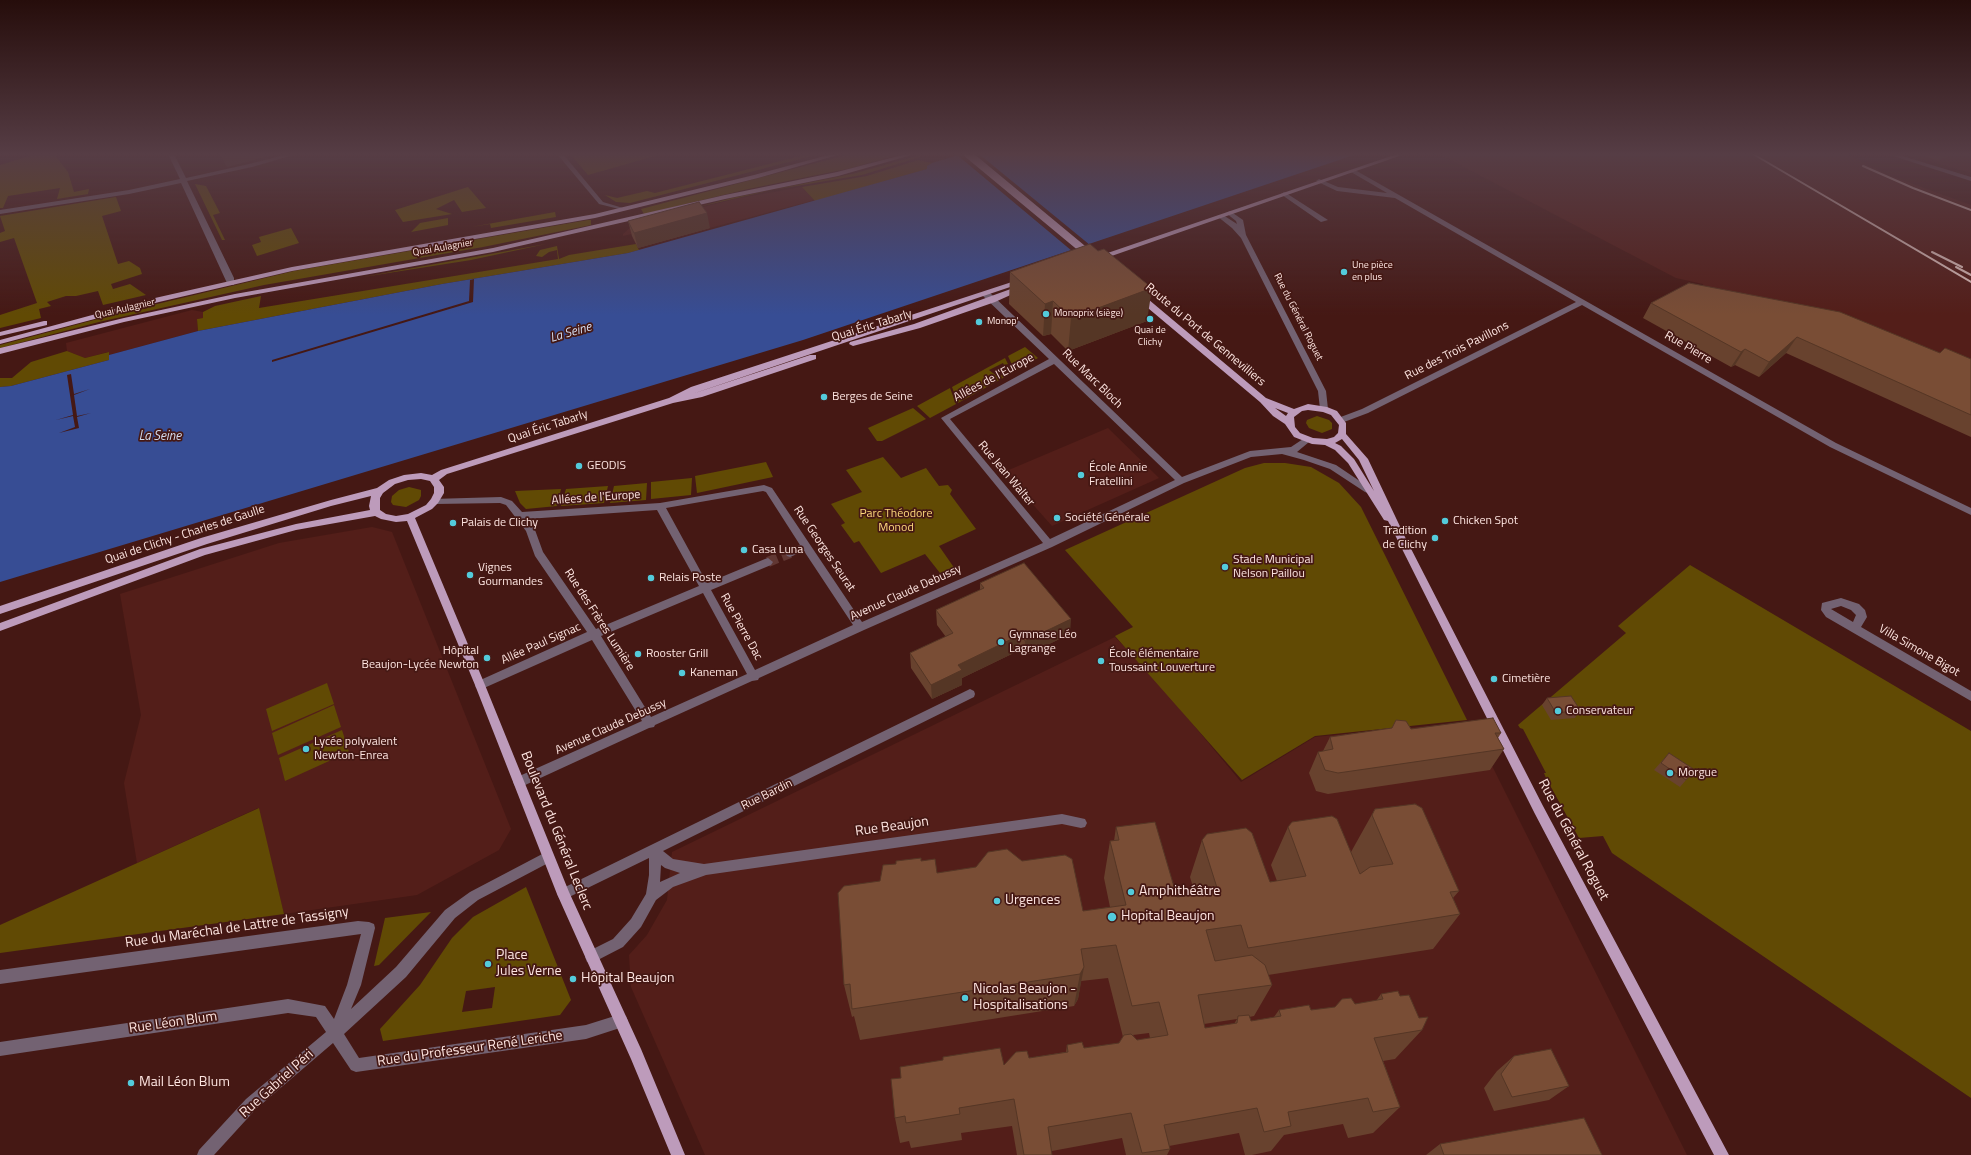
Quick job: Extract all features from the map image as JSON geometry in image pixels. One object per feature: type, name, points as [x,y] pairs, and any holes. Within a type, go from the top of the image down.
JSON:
[{"type":"main road","name":"Quai Aulagnier","points":[[0,342],[158,300],[342,259],[595,216],[626,208]]},
{"type":"main road","name":"Quai Aulagnier","points":[[0,351],[124,320],[228,298],[493,250],[679,208]]},
{"type":"main road","points":[[1033,208],[1100,264]]},
{"type":"main road","points":[[1084,262],[1242,208]]},
{"type":"main road","points":[[620,222],[624,218],[621,209]]},
{"type":"main road","points":[[595,216],[598,223],[610,224]]},
{"type":"main road","name":"Quai Éric Tabarly","points":[[433,479],[444,472],[672,400],[699,395],[992,300],[1029,283],[986,294],[735,375],[694,389],[672,400]]},
{"type":"main road","name":"Route du Port de Gennevilliers","points":[[1134,292],[1263,400],[1276,414],[1289,422]]},
{"type":"main road","name":"Quai Aulagnier","points":[[0,334],[142,302],[158,300]]},
{"type":"main road","name":"Route du Port de Gennevilliers","points":[[1263,400],[1294,412]]},
{"type":"main road","points":[[1308,407],[1324,409],[1334,413],[1341,420],[1343,425],[1342,434],[1337,439],[1327,442],[1306,440],[1295,433],[1289,422],[1290,416],[1294,412],[1308,407]]},
{"type":"main road","name":"Rue du Général Roguet","points":[[1342,434],[1364,458],[1400,537],[1539,810],[1722,1155]]},
{"type":"main road","name":"Rue du Général Roguet","points":[[1327,442],[1338,448],[1351,461],[1368,490],[1400,537]]},
{"type":"main road","points":[[421,476],[433,479],[439,487],[439,493],[435,501],[429,507],[410,517],[396,519],[384,517],[376,512],[374,506],[375,498],[380,491],[392,482],[407,477],[421,476]]},
{"type":"main road","name":"Quai de Clichy - Charles de Gaulle","points":[[0,610],[204,541],[331,503],[380,491]]},
{"type":"main road","name":"Quai de Clichy - Charles de Gaulle","points":[[0,627],[203,552],[296,526],[376,512]]},
{"type":"main road","name":"Boulevard du Général Leclerc","points":[[410,517],[480,685],[548,857],[621,1020],[678,1155]]},
{"type":"street","points":[[0,212],[26,208]]},
{"type":"street","points":[[197,208],[231,283]]},
{"type":"street","points":[[595,216],[600,208]]},
{"type":"street","points":[[615,208],[621,209]]},
{"type":"street","points":[[1305,208],[1324,220]]},
{"type":"street","name":"Rue Pierre","points":[[1419,208],[1833,445],[1971,512]]},
{"type":"street","name":"Rue du Général Roguet","points":[[1230,212],[1239,220],[1244,238]]},
{"type":"street","name":"Rue du Général Roguet","points":[[1220,216],[1236,226],[1244,238],[1322,391],[1324,409]]},
{"type":"street","name":"Rue Marc Bloch","points":[[986,294],[1181,481]]},
{"type":"street","name":"Rue des Trois Pavillons","points":[[1341,420],[1365,412],[1583,301]]},
{"type":"street","name":"Allées de l'Europe","points":[[945,418],[1054,360]]},
{"type":"street","name":"Rue Jean Walter","points":[[945,418],[1049,544]]},
{"type":"street","name":"Avenue Claude Debussy","points":[[519,782],[754,677],[860,627],[1049,544],[1181,481],[1250,454],[1293,450],[1306,440]]},
{"type":"street","points":[[1279,451],[1306,457],[1333,467],[1368,490]]},
{"type":"street","name":"Allées de l'Europe","points":[[519,516],[660,506],[764,488]]},
{"type":"street","name":"Rue Georges Seurat","points":[[764,488],[769,490],[860,627]]},
{"type":"street","points":[[435,501],[501,500],[509,503],[519,516]]},
{"type":"street","name":"Rue Pierre Dac","points":[[660,506],[754,677]]},
{"type":"street","points":[[530,530],[544,515]]},
{"type":"street","name":"Rue des Frères Lumière","points":[[519,516],[530,530],[538,553],[594,634],[650,724]]},
{"type":"street","points":[[790,553],[807,546]]},
{"type":"street","name":"Allée Paul Signac","points":[[480,685],[594,634],[768,562]]},
{"type":"street","name":"Villa Simone Bigot","points":[[1855,628],[1971,696]]},
{"type":"street","name":"Rue Bardin","points":[[564,894],[970,694]]},
{"type":"street","name":"Rue Beaujon","points":[[655,850],[669,864],[680,867],[706,869],[1062,819],[1082,823]]},
{"type":"street","name":"Rue Beaujon","points":[[652,896],[655,875],[655,850]]},
{"type":"street","points":[[335,1033],[401,972],[450,914],[474,896],[548,857]]},
{"type":"street","name":"Rue Beaujon","points":[[592,958],[618,943],[636,923],[652,896],[669,883],[706,869]]},
{"type":"street","name":"Rue du Maréchal de Lattre de Tassigny","points":[[0,977],[350,928],[369,928],[354,985],[335,1033]]},
{"type":"street","name":"Rue Léon Blum","points":[[0,1049],[288,1006],[320,1011],[335,1033]]},
{"type":"street","name":"Rue du Professeur René Leriche","points":[[335,1033],[356,1065],[586,1032],[621,1020]]},
{"type":"street","name":"Rue Gabriel Péri","points":[[204,1155],[251,1104],[335,1033]]},
{"type":"shaded area","points":[[700,208],[785,208],[710,228],[702,217],[623,236],[623,234],[633,225]]},
{"type":"shaded area","points":[[1542,208],[1971,208],[1971,372],[1705,294],[1703,284],[1676,278]]},
{"type":"shaded area","points":[[192,310],[203,312],[203,318],[197,319],[198,331],[109,355],[108,352],[85,358],[67,351],[66,343]]},
{"type":"shaded area","name":"École Annie Fratellini","points":[[1108,428],[1159,478],[1052,526],[1004,472]]},
{"type":"shaded area","name":"Lycée polyvalent Newton-Enrea","points":[[372,527],[392,532],[511,829],[499,850],[417,895],[284,914],[258,808],[137,863],[124,783],[141,715],[120,594],[279,543]]},
{"type":"shaded area","name":"Hopital Beaujon","points":[[1115,637],[1155,679],[1241,782],[1315,737],[1470,722],[1687,1155],[705,1155],[631,987],[629,955],[647,935],[667,900],[672,852]]},
{"type":"green space","points":[[49,208],[120,208],[121,211],[102,216],[118,264],[129,261],[140,268],[142,274],[111,284],[113,289],[130,284],[146,295],[103,305],[98,291],[76,296],[66,296],[47,302],[51,306],[39,309],[41,318],[0,328],[0,315],[37,303],[14,238],[0,242],[0,233],[5,231],[0,216]]},
{"type":"green space","points":[[207,208],[217,208],[220,213],[213,215],[225,240],[222,240]]},
{"type":"green space","points":[[402,208],[438,208],[436,209],[452,214],[403,222],[395,210]]},
{"type":"green space","points":[[459,208],[486,208],[462,212]]},
{"type":"green space","points":[[645,208],[669,208],[644,214],[641,209]]},
{"type":"green space","points":[[555,212],[556,217],[491,228],[490,224],[471,227]]},
{"type":"green space","points":[[448,218],[448,225],[411,232],[420,223]]},
{"type":"green space","points":[[591,220],[591,225],[483,247],[264,285],[99,322],[0,348],[0,345],[124,312],[294,271]]},
{"type":"green space","points":[[291,228],[299,243],[257,256],[252,245],[261,242],[259,237]]},
{"type":"green space","points":[[546,244],[471,260],[363,277]]},
{"type":"green space","points":[[636,244],[639,250],[628,253],[442,284],[198,331],[197,319],[203,318],[203,312],[215,306],[261,296],[259,308],[558,259],[557,250],[549,252],[542,257],[536,256],[540,250],[557,246],[559,259],[569,255]]},
{"type":"green space","points":[[1025,347],[1038,358],[1015,371],[1008,356]]},
{"type":"green space","points":[[67,351],[85,358],[109,352],[109,360],[11,386],[0,387],[0,378],[12,378],[31,362]]},
{"type":"green space","points":[[1005,358],[1008,364],[1004,365],[1003,363],[989,370],[998,377],[1008,372],[1007,369],[1010,368],[1012,373],[958,403],[952,387]]},
{"type":"green space","points":[[950,388],[956,404],[930,418],[917,406]]},
{"type":"green space","points":[[913,408],[926,419],[882,441],[877,441],[868,428]]},
{"type":"green space","points":[[1317,416],[1329,420],[1332,423],[1332,429],[1322,433],[1309,428],[1306,423],[1307,420]]},
{"type":"green space","name":"Parc Théodore Monod","points":[[883,457],[901,478],[926,468],[939,486],[948,485],[952,490],[950,494],[976,529],[939,546],[955,569],[944,574],[942,572],[940,573],[925,554],[881,573],[859,541],[854,543],[841,525],[845,523],[831,504],[862,492],[846,470]]},
{"type":"green space","points":[[766,462],[773,477],[697,493],[695,476]]},
{"type":"green space","points":[[1264,463],[1285,463],[1311,467],[1339,483],[1361,507],[1467,720],[1315,736],[1242,780],[1115,636],[1133,627],[1065,550],[1245,468]]},
{"type":"green space","points":[[692,478],[691,495],[651,499],[651,482]]},
{"type":"green space","points":[[647,483],[646,500],[610,503],[614,486]]},
{"type":"green space","points":[[608,486],[604,503],[561,506],[566,489]]},
{"type":"green space","points":[[409,487],[421,490],[419,500],[406,507],[393,505],[391,502],[392,496],[399,490]]},
{"type":"green space","points":[[561,489],[557,506],[526,509],[520,503],[515,491]]},
{"type":"green space","points":[[1690,565],[1971,731],[1971,1098],[1612,853],[1603,836],[1579,838],[1546,778],[1544,773],[1546,773],[1523,729],[1518,725],[1626,633],[1618,626]]},
{"type":"green space","points":[[327,683],[334,704],[272,731],[266,709]]},
{"type":"green space","points":[[334,705],[341,727],[278,755],[272,733]]},
{"type":"green space","points":[[342,730],[349,752],[285,781],[279,758]]},
{"type":"green space","points":[[259,808],[284,914],[0,953],[0,925]]},
{"type":"green space","name":"Place Jules Verne","points":[[526,887],[571,1000],[560,1015],[383,1041],[380,1029],[420,985],[452,938],[473,917]],"holes":[[[495,987],[492,1008],[462,1012],[466,991]]]},
{"type":"green space","points":[[431,912],[379,965],[374,966],[385,918]]},
{"type":"water","name":"La Seine","points":[[789,208],[1196,208],[803,340],[0,582],[0,387],[11,386],[109,360],[109,355],[198,331],[442,284],[628,253]]},
{"type":"pier","points":[[1020,208],[1045,208],[1090,245],[1072,251]]},
{"type":"pier","points":[[474,279],[473,302],[272,362],[272,360],[469,301],[470,280]]},
{"type":"pier","points":[[71,374],[74,394],[90,389],[74,395],[77,416],[91,413],[77,417],[79,428],[59,433],[75,427],[73,416],[56,420],[73,415],[67,375]]},
{"type":"building","points":[[677,208],[703,208],[707,213],[634,233],[628,221]]},
{"type":"building","points":[[1090,244],[1098,251],[1104,249],[1152,288],[1071,318],[1053,301],[1045,304],[1010,272]]},
{"type":"building","points":[[1689,283],[1840,312],[1940,353],[1945,348],[1971,359],[1971,415],[1797,337],[1769,362],[1745,349],[1741,352],[1651,303]]},
{"type":"building","name":"Gymnase Léo Lagrange","points":[[1024,563],[1071,619],[1025,641],[1020,635],[958,665],[962,670],[931,685],[910,653],[953,633],[936,610],[984,588],[980,583]]},
{"type":"building","points":[[1571,696],[1580,710],[1556,713],[1547,698]]},
{"type":"building","points":[[1493,718],[1501,733],[1495,733],[1504,749],[1338,773],[1325,770],[1318,752],[1333,749],[1330,737],[1392,728],[1396,720],[1406,721],[1411,729]]},
{"type":"building","points":[[1669,753],[1695,770],[1686,780],[1661,763]]},
{"type":"building","points":[[1415,804],[1422,808],[1459,891],[1450,892],[1460,914],[1248,948],[1241,925],[1206,930],[1215,961],[1252,955],[1265,965],[1272,985],[1198,995],[1205,1028],[1237,1023],[1238,1016],[1249,1015],[1251,1021],[1281,1016],[1279,1010],[1309,1005],[1311,1010],[1335,1007],[1342,999],[1351,998],[1355,1004],[1383,999],[1381,994],[1398,991],[1400,996],[1409,995],[1419,1018],[1428,1017],[1422,1030],[1374,1038],[1400,1107],[1373,1112],[1368,1098],[1288,1112],[1291,1126],[1264,1132],[1257,1108],[1164,1125],[1170,1149],[1142,1153],[1131,1113],[1048,1127],[1052,1155],[1024,1155],[1014,1099],[959,1108],[960,1114],[906,1123],[905,1116],[895,1118],[891,1079],[901,1078],[900,1067],[943,1060],[943,1057],[1000,1048],[1004,1065],[1016,1052],[1027,1051],[1029,1058],[1068,1052],[1067,1045],[1082,1042],[1084,1048],[1119,1043],[1124,1035],[1131,1034],[1137,1040],[1168,1035],[1159,1002],[1132,1006],[1116,945],[1081,949],[1084,967],[1080,974],[852,1009],[850,984],[844,985],[838,893],[844,886],[880,881],[883,865],[896,864],[896,861],[921,858],[921,861],[935,859],[937,873],[976,867],[988,852],[1007,849],[1022,861],[1065,855],[1072,859],[1083,911],[1126,905],[1110,841],[1119,840],[1116,827],[1155,822],[1177,897],[1218,891],[1202,840],[1207,834],[1246,828],[1252,833],[1270,882],[1306,876],[1288,827],[1292,822],[1332,816],[1337,819],[1360,874],[1370,867],[1393,864],[1372,815],[1375,809]]},
{"type":"building","points":[[1551,1049],[1569,1086],[1512,1097],[1501,1074],[1514,1056]]},
{"type":"building","points":[[1584,1118],[1602,1155],[1444,1155],[1440,1144]]},
{"type":"tunnel","points":[[768,562],[790,553]]},
{"type":"railway","points":[[1845,208],[1971,282]]},
{"type":"railway","points":[[1965,208],[1971,210]]},
{"type":"railway","points":[[1932,252],[1962,267]]},
{"type":"railway","points":[[1956,267],[1971,275]]},
{"type":"place","name":"Une pièce en plus","points":[[1344,272]]},
{"type":"place","name":"Monoprix (siège)","points":[[1046,314]]},
{"type":"place","name":"Quai de Clichy","points":[[1150,319]]},
{"type":"place","name":"Monop'","points":[[979,322]]},
{"type":"place","name":"Berges de Seine","points":[[824,397]]},
{"type":"place","name":"GEODIS","points":[[579,466]]},
{"type":"place","name":"École Annie Fratellini","points":[[1081,475]]},
{"type":"place","name":"Société Générale","points":[[1057,518]]},
{"type":"place","name":"Chicken Spot","points":[[1445,521]]},
{"type":"place","name":"Palais de Clichy","points":[[453,523]]},
{"type":"place","name":"Tradition de Clichy","points":[[1435,538]]},
{"type":"place","name":"Casa Luna","points":[[744,550]]},
{"type":"place","name":"Stade Municipal Nelson Paillou","points":[[1225,567]]},
{"type":"place","name":"Vignes Gourmandes","points":[[470,575]]},
{"type":"place","name":"Relais Poste","points":[[651,578]]},
{"type":"place","name":"Gymnase Léo Lagrange","points":[[1001,642]]},
{"type":"place","name":"Rooster Grill","points":[[638,654]]},
{"type":"place","name":"Hôpital Beaujon-Lycée Newton","points":[[487,658]]},
{"type":"place","name":"École élémentaire Toussaint Louverture","points":[[1101,661]]},
{"type":"place","name":"Kaneman","points":[[682,673]]},
{"type":"place","name":"Cimetière","points":[[1494,679]]},
{"type":"place","name":"Conservateur","points":[[1558,711]]},
{"type":"place","name":"Lycée polyvalent Newton-Enrea","points":[[306,749]]},
{"type":"place","name":"Morgue","points":[[1670,773]]},
{"type":"place","name":"Amphithéâtre","points":[[1131,892]]},
{"type":"place","name":"Urgences","points":[[997,901]]},
{"type":"place","name":"Hopital Beaujon","points":[[1112,917]]},
{"type":"place","name":"Place Jules Verne","points":[[488,964]]},
{"type":"place","name":"Hôpital Beaujon","points":[[573,979]]},
{"type":"place","name":"Nicolas Beaujon - Hospitalisations","points":[[965,998]]},
{"type":"place","name":"Mail Léon Blum","points":[[131,1083]]}]
